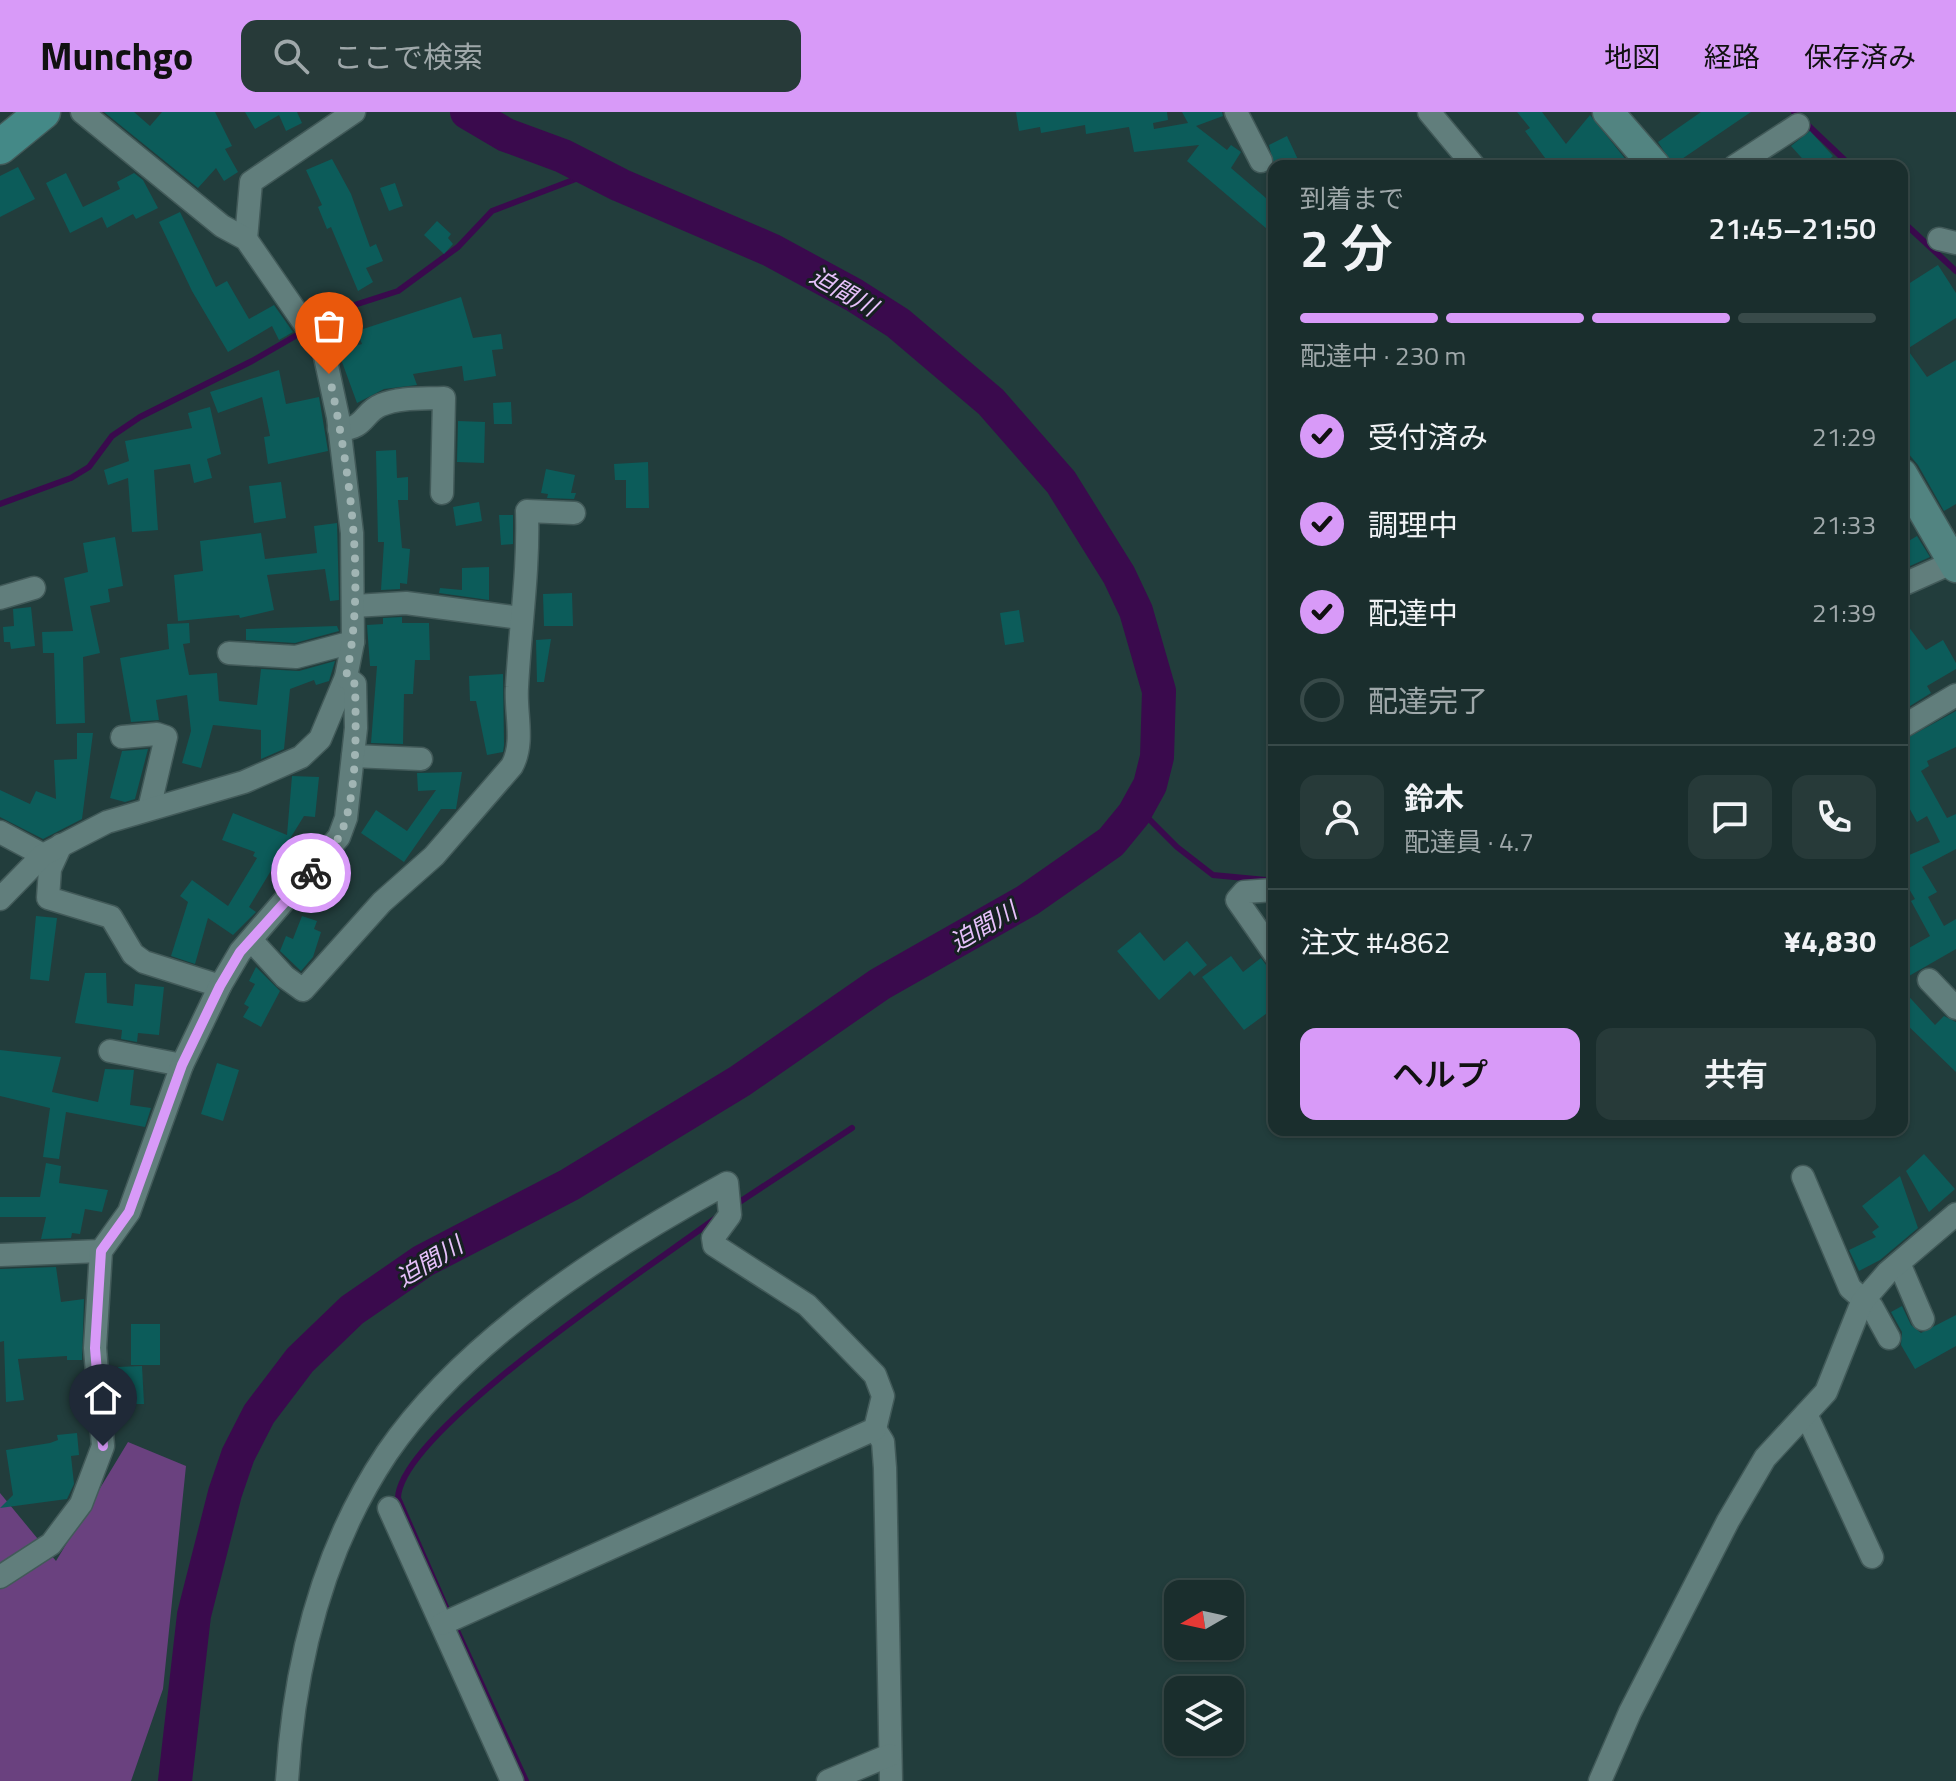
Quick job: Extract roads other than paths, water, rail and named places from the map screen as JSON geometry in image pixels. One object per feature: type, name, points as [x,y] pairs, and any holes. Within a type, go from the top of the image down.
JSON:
[{"type":"main road","points":[[0,147],[43,112]]},
{"type":"street","points":[[0,899],[52,850],[107,822],[244,782],[301,757],[320,739],[346,677],[353,642],[352,533],[339,429],[324,352],[246,239],[211,218],[82,112]]},
{"type":"street","points":[[246,239],[251,182],[354,112]]},
{"type":"street","points":[[1236,112],[1261,161]]},
{"type":"street","points":[[1429,112],[1469,160]]},
{"type":"street","points":[[1608,112],[1650,160]]},
{"type":"street","points":[[1744,160],[1798,125]]},
{"type":"street","points":[[339,429],[364,423],[376,407],[391,401],[444,398],[442,493]]},
{"type":"street","points":[[1908,484],[1955,563],[1908,583]]},
{"type":"street","points":[[251,940],[285,977],[303,990],[382,902],[434,856],[493,792],[519,754],[516,689],[521,618],[528,576],[527,511],[574,513]]},
{"type":"street","points":[[0,598],[34,588]]},
{"type":"street","points":[[354,606],[406,603],[521,618]]},
{"type":"street","points":[[229,653],[296,657],[353,642]]},
{"type":"street","points":[[0,1577],[51,1544],[81,1504],[103,1446],[95,1348],[101,1251],[129,1212],[182,1065],[220,986],[251,940],[339,837],[346,818],[353,756],[355,684],[346,677]]},
{"type":"street","points":[[1908,723],[1956,695]]},
{"type":"street","points":[[122,737],[157,734],[166,737],[149,809]]},
{"type":"street","points":[[353,756],[421,759]]},
{"type":"street","points":[[0,832],[52,850]]},
{"type":"street","points":[[52,850],[48,898],[111,917],[133,954],[144,962],[220,986]]},
{"type":"street","points":[[1268,890],[1244,892],[1237,900],[1268,944]]},
{"type":"street","points":[[1929,980],[1956,1008]]},
{"type":"street","points":[[110,1051],[182,1065]]},
{"type":"street","points":[[1803,1177],[1850,1288],[1862,1302],[1872,1307],[1889,1338]]},
{"type":"street","points":[[287,1781],[296,1697],[317,1602],[354,1510],[388,1452],[443,1387],[526,1313],[670,1214],[727,1183],[730,1215],[713,1238],[714,1245],[807,1305],[875,1375],[883,1396],[875,1429],[883,1442],[885,1468],[891,1781]]},
{"type":"street","points":[[1600,1781],[1630,1712],[1728,1521],[1765,1458],[1826,1392],[1847,1332],[1862,1302],[1899,1263],[1956,1214]]},
{"type":"street","points":[[0,1255],[101,1251]]},
{"type":"street","points":[[1899,1263],[1923,1319]]},
{"type":"street","points":[[1806,1414],[1872,1557]]},
{"type":"street","points":[[442,1624],[875,1429]]},
{"type":"street","points":[[389,1508],[512,1781]]},
{"type":"street","points":[[828,1781],[890,1755]]},
{"type":"waterway","name":"迫間川","points":[[175,1781],[194,1615],[225,1493],[238,1455],[259,1414],[300,1360],[352,1310],[423,1261],[569,1185],[740,1081],[880,984],[1028,900],[1111,842],[1134,814],[1150,785],[1157,757],[1159,691],[1136,611],[1119,575],[1061,482],[991,402],[898,323],[854,295],[771,250],[620,185],[563,156],[506,135],[467,112]]},
{"type":"waterway","points":[[1794,112],[1845,160]]},
{"type":"waterway","points":[[0,504],[71,478],[89,467],[112,436],[140,417],[252,361],[342,309],[398,291],[458,247],[492,211],[594,172]]},
{"type":"waterway","points":[[1908,227],[1956,271]]},
{"type":"waterway","points":[[1138,808],[1177,847],[1213,875],[1266,880]]},
{"type":"waterway","points":[[735,1205],[852,1128]]},
{"type":"waterway","points":[[449,1614],[398,1498],[410,1468],[440,1432],[535,1349],[716,1218]]},
{"type":"waterway","points":[[454,1624],[526,1781]]}]
